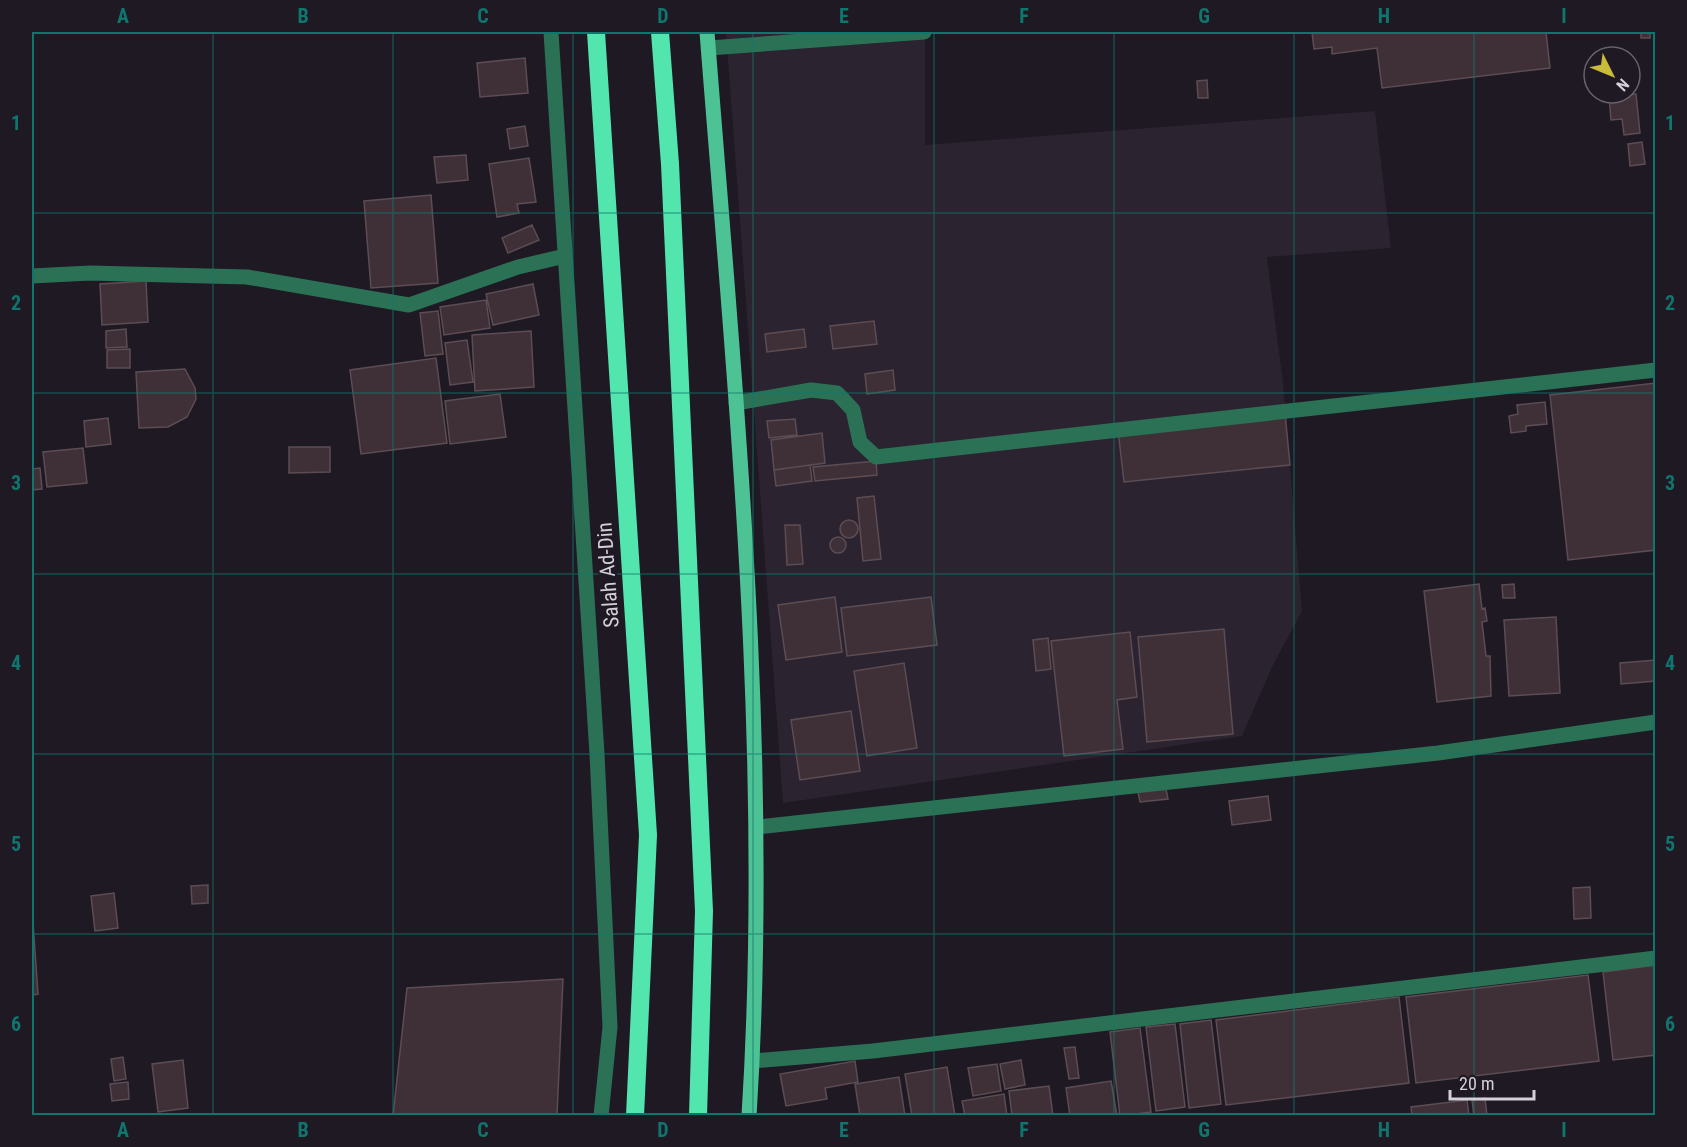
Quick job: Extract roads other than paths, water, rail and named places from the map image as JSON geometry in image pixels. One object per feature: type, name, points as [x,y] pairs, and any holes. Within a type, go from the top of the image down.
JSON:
[{"type":"highway","name":"Salah Ad-Din","points":[[596,32],[648,835],[635,1116]]},
{"type":"highway","points":[[660,32],[670,164],[705,911],[698,1116]]},
{"type":"main road","points":[[707,32],[736,403],[758,827],[753,1061],[749,1116]]},
{"type":"street","points":[[551,32],[597,754],[610,1027],[601,1116]]},
{"type":"street","points":[[708,48],[924,32]]},
{"type":"street","points":[[32,276],[131,273],[247,277],[409,305],[518,267],[565,256]]},
{"type":"street","points":[[736,403],[811,390],[837,393],[852,410],[860,442],[876,457],[1656,370]]},
{"type":"street","points":[[758,827],[1438,753],[1656,722]]},
{"type":"street","points":[[753,1061],[873,1052],[1656,958]]}]
